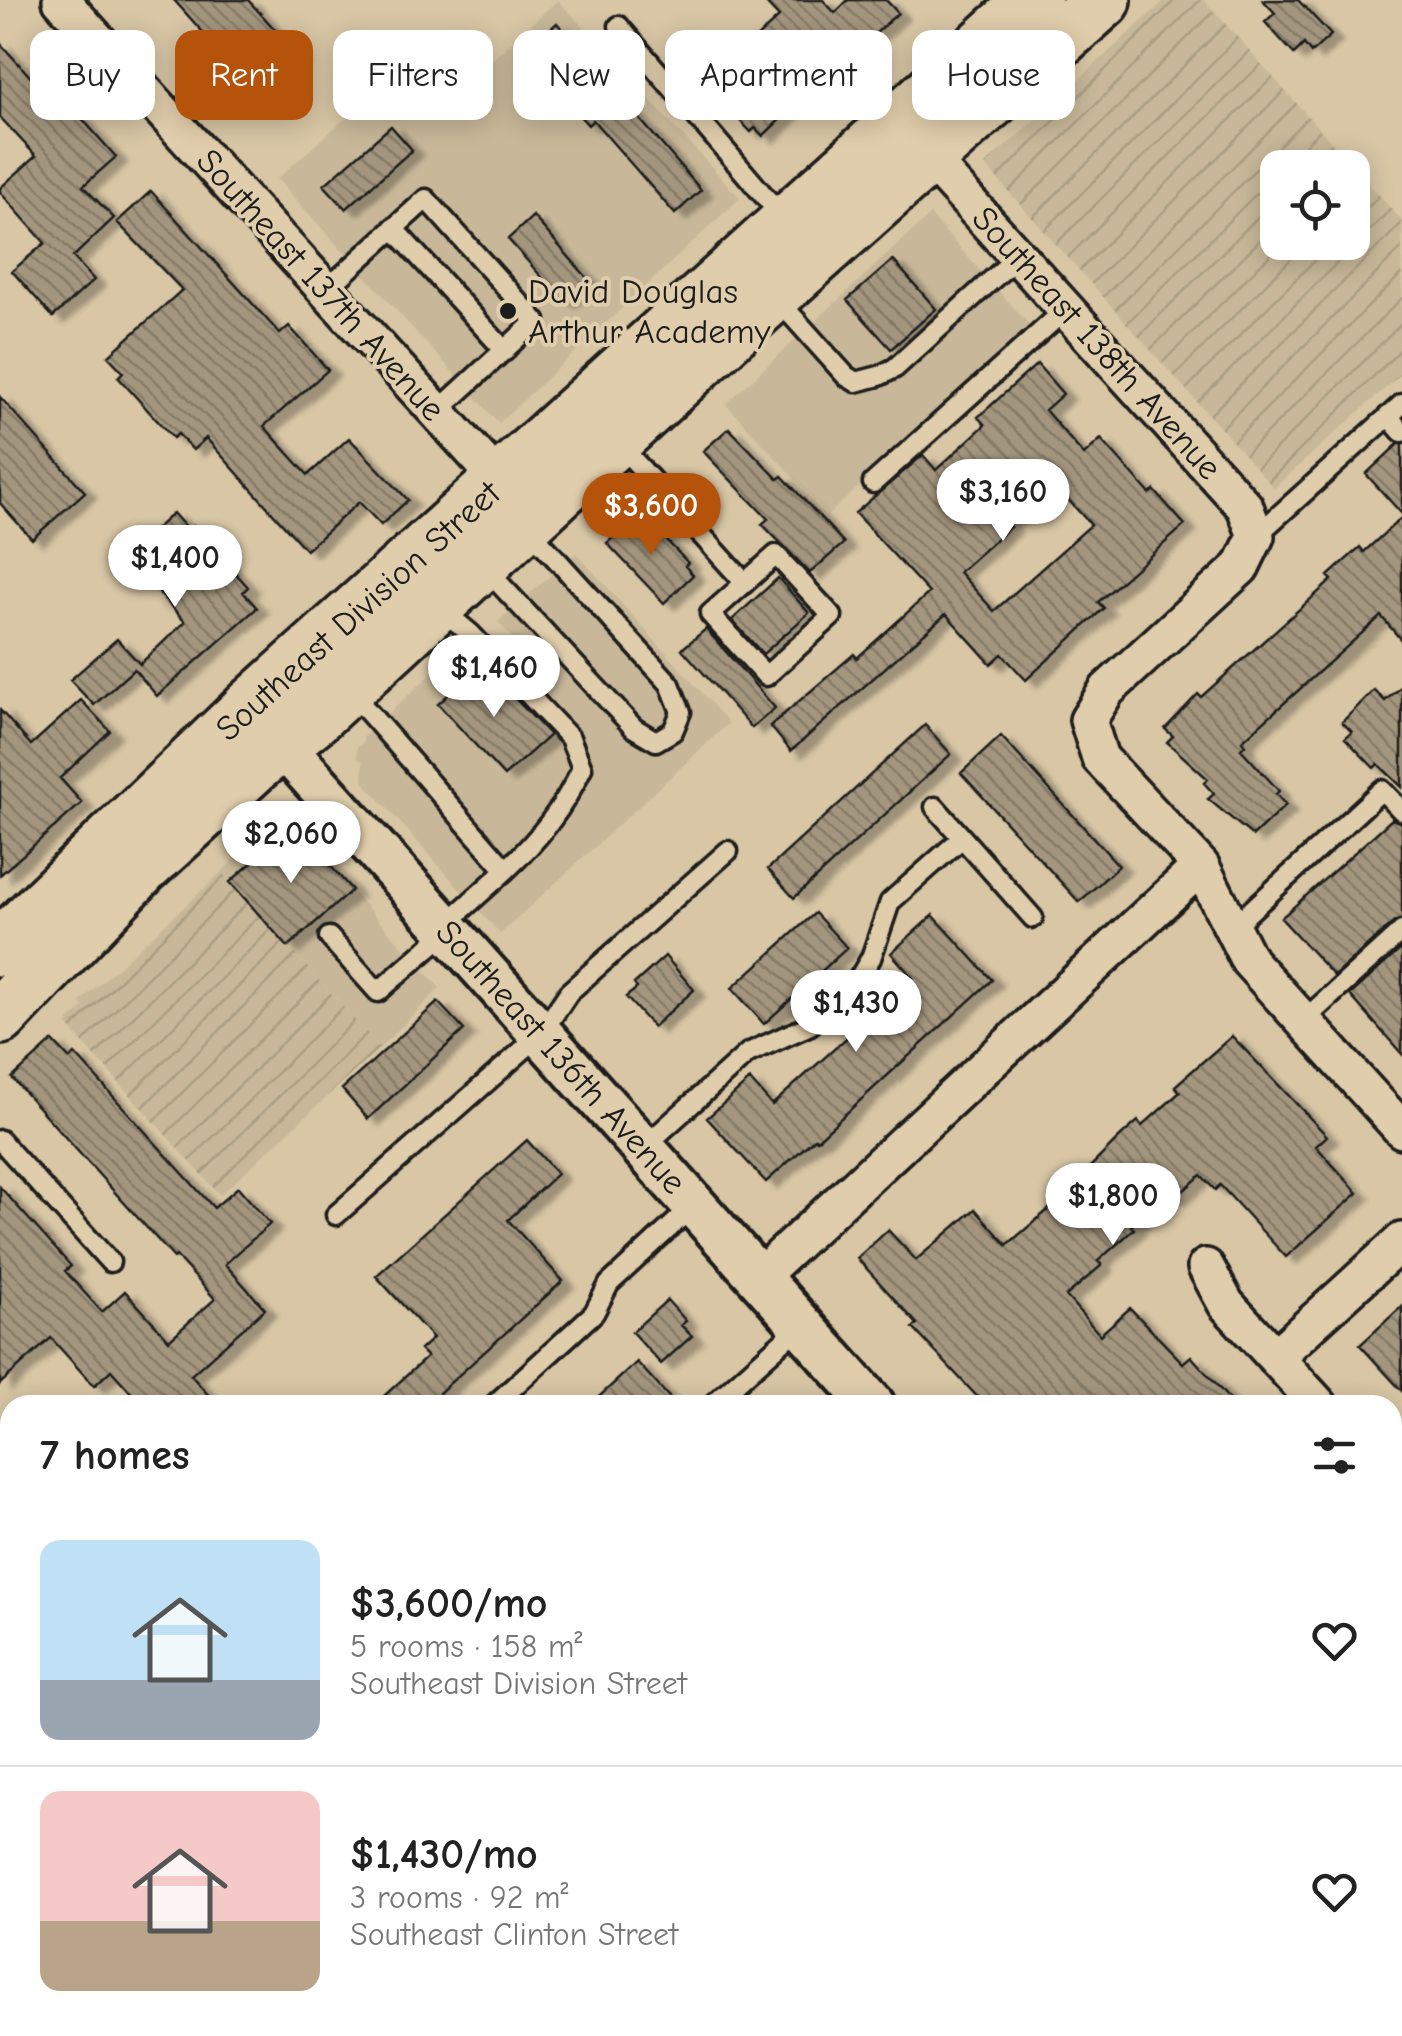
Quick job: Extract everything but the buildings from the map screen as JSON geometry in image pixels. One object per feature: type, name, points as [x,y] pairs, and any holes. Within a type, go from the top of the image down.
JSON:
[{"type":"main road","name":"Southeast Division Street","points":[[0,948],[266,726],[512,502],[787,224],[1025,17],[1103,0]]},
{"type":"main road","name":"Southeast Division Street","points":[[0,1016],[141,868],[266,726],[346,687],[480,563],[512,502],[614,439],[928,157],[1025,17]]},
{"type":"street","name":"Southeast 137th Avenue","points":[[62,0],[436,412],[512,502]]},
{"type":"street","name":"Southeast 138th Avenue","points":[[928,157],[1245,508],[1256,536]]},
{"type":"street","points":[[1256,536],[1241,567],[1107,690],[1088,720],[1100,758],[1200,866],[1249,961],[1392,1113]]},
{"type":"street","name":"Southeast 136th Avenue","points":[[266,726],[865,1395]]},
{"type":"street","points":[[758,1278],[1200,866]]},
{"type":"street","points":[[1275,1357],[1402,1241]]},
{"type":"street","points":[[1206,1267],[1226,1304],[1309,1395]]},
{"type":"lane","points":[[619,26],[787,224]]},
{"type":"lane","points":[[326,290],[426,200],[438,213],[536,322],[436,412]]},
{"type":"lane","points":[[394,228],[504,351]]},
{"type":"lane","points":[[774,295],[846,376],[856,382],[894,368],[1018,256]]},
{"type":"lane","points":[[873,482],[1066,309]]},
{"type":"lane","points":[[1256,536],[1395,410],[1402,432]]},
{"type":"lane","points":[[614,439],[745,583]]},
{"type":"lane","points":[[480,563],[634,728],[656,740],[673,731],[681,712],[670,684],[512,502]]},
{"type":"lane","points":[[776,555],[832,616],[766,676],[710,614],[745,583],[776,555]]},
{"type":"lane","points":[[329,937],[378,992],[538,839],[566,803],[582,768],[570,738],[471,634],[436,604]]},
{"type":"lane","points":[[346,687],[506,870]]},
{"type":"lane","points":[[1232,928],[1382,790],[1402,811]]},
{"type":"lane","points":[[935,807],[1033,918]]},
{"type":"lane","points":[[644,1148],[748,1053],[810,1024],[833,1006],[856,983],[871,958],[890,902],[962,838]]},
{"type":"lane","points":[[336,1216],[541,1034],[570,992],[728,851]]},
{"type":"lane","points":[[1303,1021],[1402,931]]},
{"type":"lane","points":[[0,1140],[110,1262]]},
{"type":"lane","points":[[505,1395],[594,1313],[608,1284],[694,1205]]},
{"type":"lane","points":[[723,1395],[801,1325]]},
{"type":"shaded area","name":"David Douglas Arthur Academy","points":[[558,0],[586,30],[525,30]]},
{"type":"shaded area","points":[[1165,0],[1204,0],[1338,150],[1260,150],[1260,260],[1370,260],[1370,185],[1402,221],[1402,373],[1274,488],[985,165],[1035,120],[1075,120],[1075,83]]},
{"type":"shaded area","name":"David Douglas Arthur Academy","points":[[513,41],[513,120],[645,120],[645,95],[740,198],[499,423],[277,179],[343,120],[493,120],[493,59]]},
{"type":"shaded area","points":[[930,215],[1032,328],[828,515],[726,404]]},
{"type":"shaded area","points":[[576,553],[729,723],[500,934],[363,781],[363,762],[357,758],[357,747],[363,743],[363,737],[473,636],[494,657],[513,639],[498,622]]},
{"type":"shaded area","points":[[277,824],[298,831],[440,988],[380,1048],[222,872],[259,832]]},
{"type":"shaded area","points":[[222,872],[380,1048],[220,1195],[66,1024],[84,1007],[80,1002]]},
{"type":"place","name":"David Douglas Arthur Academy","points":[[508,311]]}]
